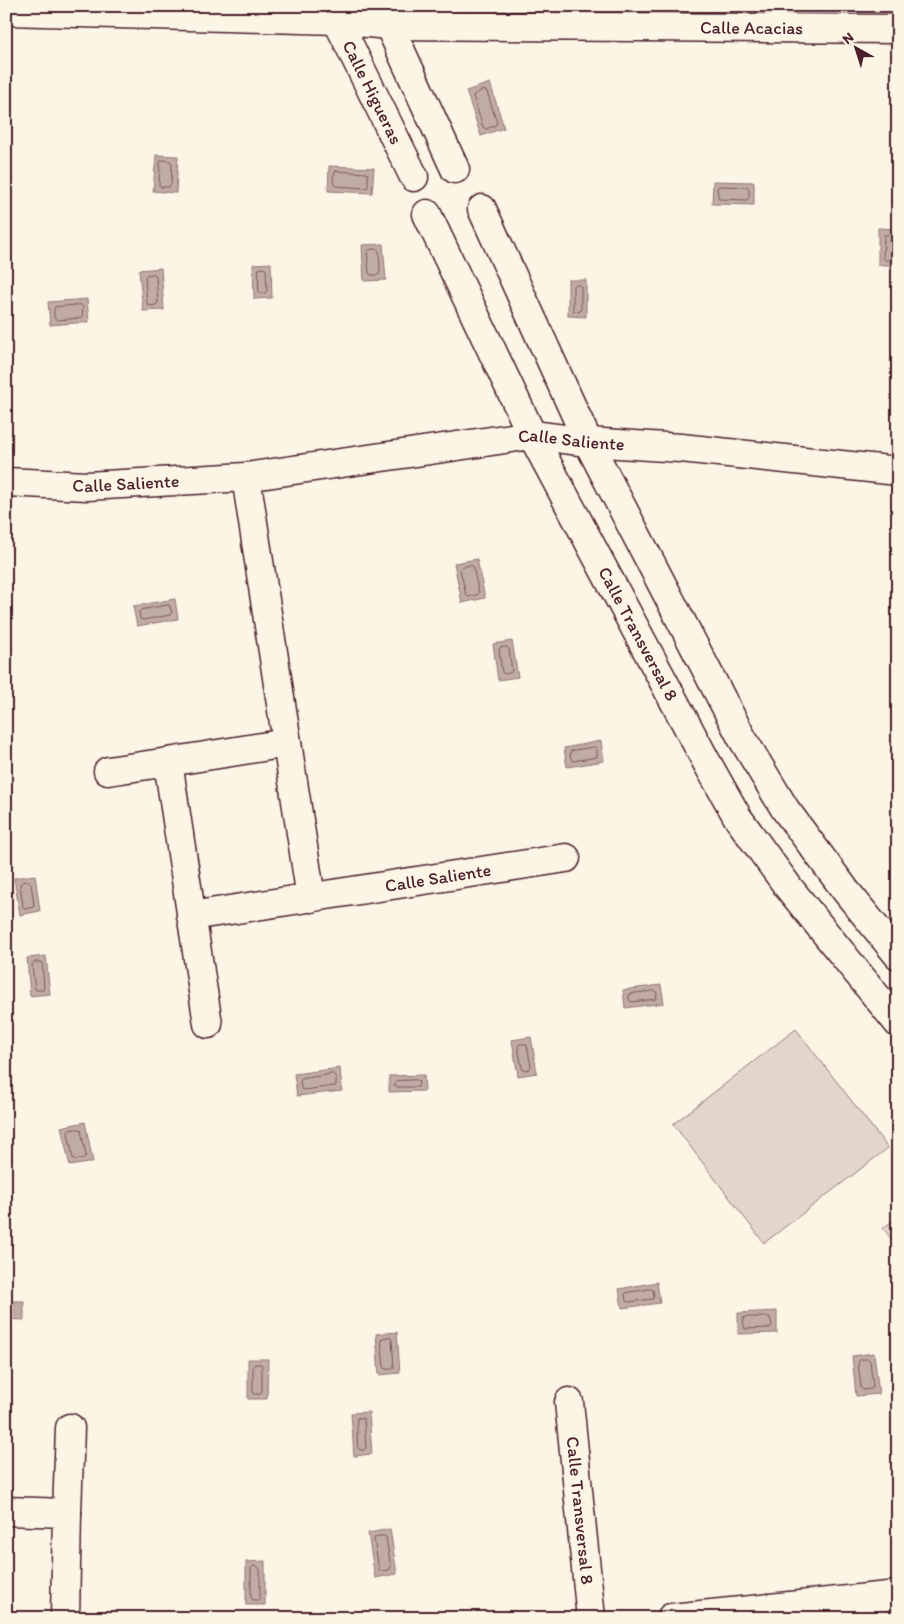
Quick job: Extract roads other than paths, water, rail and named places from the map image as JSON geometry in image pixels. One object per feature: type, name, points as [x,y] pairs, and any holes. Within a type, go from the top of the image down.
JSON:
[{"type":"street","name":"Calle Acacias","points":[[6,11],[334,13],[385,16],[898,29]]},
{"type":"street","name":"Calle Higueras","points":[[334,13],[414,177]]},
{"type":"street","points":[[385,16],[455,169]]},
{"type":"street","points":[[482,209],[588,442],[742,738],[785,809],[898,955]]},
{"type":"street","name":"Calle Transversal 8","points":[[427,214],[532,436],[738,818],[789,888],[898,1023]]},
{"type":"street","name":"Calle Saliente","points":[[6,482],[87,486],[246,477],[532,436],[681,448],[898,471]]},
{"type":"street","points":[[246,477],[311,898]]},
{"type":"street","points":[[108,771],[287,743]]},
{"type":"street","points":[[168,762],[208,1024]]},
{"type":"street","name":"Calle Saliente","points":[[191,916],[566,858]]},
{"type":"street","name":"Calle Transversal 8","points":[[569,1402],[591,1618]]},
{"type":"street","points":[[64,1618],[70,1428]]},
{"type":"street","points":[[6,1511],[68,1513]]},
{"type":"street","points":[[671,1618],[743,1614],[898,1595]]},
{"type":"water","points":[[490,83],[504,128],[481,136],[466,91]]},
{"type":"water","points":[[156,155],[178,156],[176,193],[153,191]]},
{"type":"water","points":[[329,166],[374,168],[372,193],[328,191]]},
{"type":"water","points":[[713,181],[754,182],[754,205],[712,204]]},
{"type":"water","points":[[878,228],[897,229],[896,265],[878,265]]},
{"type":"water","points":[[383,244],[386,280],[364,281],[362,245]]},
{"type":"water","points":[[271,263],[272,298],[254,299],[253,264]]},
{"type":"water","points":[[161,268],[164,310],[143,311],[139,270]]},
{"type":"water","points":[[568,280],[586,280],[586,317],[568,316]]},
{"type":"water","points":[[87,299],[89,322],[50,325],[48,302]]},
{"type":"water","points":[[477,559],[485,598],[462,603],[454,563]]},
{"type":"water","points":[[175,599],[178,619],[137,626],[133,606]]},
{"type":"water","points":[[512,641],[518,677],[498,680],[493,644]]},
{"type":"water","points":[[601,741],[604,761],[567,767],[564,748]]},
{"type":"water","points":[[35,875],[40,911],[20,915],[14,878]]},
{"type":"water","points":[[46,956],[50,994],[30,996],[27,958]]},
{"type":"water","points":[[661,985],[664,1003],[625,1008],[623,990]]},
{"type":"water","points":[[531,1037],[537,1073],[518,1076],[512,1040]]},
{"type":"water","points":[[340,1068],[342,1091],[297,1096],[294,1074]]},
{"type":"water","points":[[424,1075],[425,1091],[389,1092],[389,1076]]},
{"type":"water","points":[[85,1122],[93,1162],[70,1166],[61,1127]]},
{"type":"water","points":[[657,1282],[660,1303],[622,1308],[619,1289]]},
{"type":"water","points":[[6,1301],[24,1301],[24,1320],[6,1319]]},
{"type":"water","points":[[777,1311],[777,1333],[738,1334],[738,1313]]},
{"type":"water","points":[[397,1332],[400,1373],[379,1375],[376,1334]]},
{"type":"water","points":[[874,1353],[879,1394],[856,1396],[852,1356]]},
{"type":"water","points":[[248,1359],[268,1359],[267,1399],[248,1399]]},
{"type":"water","points":[[369,1412],[372,1454],[354,1456],[351,1413]]},
{"type":"water","points":[[390,1529],[397,1574],[375,1578],[368,1533]]},
{"type":"water","points":[[265,1561],[265,1605],[246,1605],[246,1562]]}]
